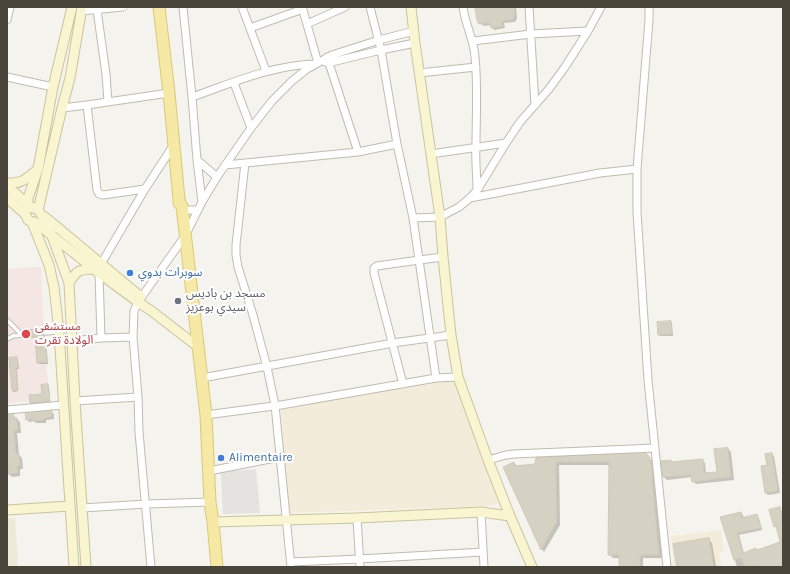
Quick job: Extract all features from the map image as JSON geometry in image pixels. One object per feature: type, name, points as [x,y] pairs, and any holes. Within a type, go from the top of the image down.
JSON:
[{"type":"main road","points":[[72,7],[53,87],[38,169],[28,198],[49,265],[54,287],[59,336],[74,567]]},
{"type":"main road","points":[[159,7],[169,93],[178,199],[182,208],[206,415],[210,502],[217,567]]},
{"type":"main road","points":[[167,7],[184,199],[182,208]]},
{"type":"main road","points":[[411,7],[440,217],[451,335],[458,377],[488,460],[532,567]]},
{"type":"main road","points":[[33,213],[70,78],[81,9]]},
{"type":"main road","points":[[7,184],[15,184],[24,181],[38,169]]},
{"type":"main road","points":[[7,184],[33,213],[98,269]]},
{"type":"main road","points":[[7,198],[45,220],[68,283],[74,401],[86,567]]},
{"type":"main road","points":[[52,236],[140,300],[198,347]]},
{"type":"main road","points":[[68,283],[78,271],[84,269],[98,269]]},
{"type":"main road","points":[[7,510],[70,506]]},
{"type":"main road","points":[[213,522],[357,518],[481,512],[510,516]]},
{"type":"street","points":[[7,20],[10,7]]},
{"type":"street","points":[[81,9],[97,10],[123,7]]},
{"type":"street","points":[[242,7],[266,71]]},
{"type":"street","points":[[307,24],[345,7]]},
{"type":"street","points":[[370,7],[381,50],[397,144],[414,218],[436,378]]},
{"type":"street","points":[[463,7],[465,21],[472,41],[476,67],[476,147],[478,189]]},
{"type":"street","points":[[529,7],[535,105]]},
{"type":"street","points":[[414,218],[440,217],[459,207],[478,189],[520,122],[549,89],[565,67],[588,31],[601,7]]},
{"type":"street","points":[[649,7],[650,11],[637,169],[637,212],[648,380],[667,567]]},
{"type":"street","points":[[185,8],[197,160],[202,202]]},
{"type":"street","points":[[250,28],[303,8],[307,24],[358,152]]},
{"type":"street","points":[[97,10],[106,74],[108,102]]},
{"type":"street","points":[[151,567],[133,337],[134,311],[140,300],[185,236],[202,202],[225,165],[251,128],[283,89],[301,74],[322,62],[378,40],[414,31]]},
{"type":"street","points":[[472,41],[531,34],[588,31]]},
{"type":"street","points":[[192,97],[266,71],[322,62],[415,42]]},
{"type":"street","points":[[419,73],[476,67]]},
{"type":"street","points":[[7,77],[53,87]]},
{"type":"street","points":[[234,83],[251,128]]},
{"type":"street","points":[[62,108],[169,93]]},
{"type":"street","points":[[87,105],[97,190],[99,194],[103,195],[145,188]]},
{"type":"street","points":[[431,154],[506,143]]},
{"type":"street","points":[[225,165],[358,152],[397,144]]},
{"type":"street","points":[[101,338],[98,269],[145,188],[173,146]]},
{"type":"street","points":[[197,160],[217,177]]},
{"type":"street","points":[[244,163],[236,255],[238,268],[267,367],[275,405],[291,564],[483,552]]},
{"type":"street","points":[[470,198],[600,173],[637,169]]},
{"type":"street","points":[[182,208],[198,210]]},
{"type":"street","points":[[403,384],[374,273],[374,268],[377,266],[443,257]]},
{"type":"street","points":[[202,378],[393,343],[451,335]]},
{"type":"street","points":[[59,336],[71,341],[133,337]]},
{"type":"street","points":[[206,415],[436,378],[458,377]]},
{"type":"street","points":[[74,401],[138,397]]},
{"type":"street","points":[[7,410],[63,405]]},
{"type":"street","points":[[488,460],[514,454],[655,448]]},
{"type":"street","points":[[209,471],[280,457]]},
{"type":"street","points":[[82,508],[210,502]]},
{"type":"street","points":[[481,512],[484,567]]},
{"type":"street","points":[[357,518],[360,567]]},
{"type":"lane","points":[[7,320],[21,334]]},
{"type":"lane","points":[[44,333],[59,336]]},
{"type":"lane","points":[[7,339],[21,334],[29,334]]},
{"type":"shaded area","name":"مستشفى الولادة تقرت","points":[[41,267],[49,400],[7,403],[7,269]]},
{"type":"shaded area","points":[[431,380],[458,382],[504,502],[488,506],[288,513],[281,406]]},
{"type":"shaded area","points":[[256,469],[260,513],[223,514],[221,472]]},
{"type":"shaded area","points":[[7,518],[15,518],[18,567],[7,567]]},
{"type":"shaded area","points":[[721,530],[724,552],[719,552],[722,567],[674,567],[671,536]]},
{"type":"building","points":[[475,7],[514,7],[515,15],[511,20],[502,21],[503,26],[491,28],[490,23],[478,23]]},
{"type":"building","points":[[671,321],[672,334],[658,335],[657,322]]},
{"type":"building","points":[[44,329],[42,334],[45,336],[47,362],[37,363],[35,337],[29,337],[32,334],[29,330]]},
{"type":"building","points":[[17,357],[18,368],[16,368],[18,390],[12,391],[9,358]]},
{"type":"building","points":[[48,384],[50,401],[30,403],[29,395],[42,394],[41,385]]},
{"type":"building","points":[[52,411],[52,417],[44,418],[44,420],[26,420],[25,413]]},
{"type":"building","points":[[13,414],[14,418],[17,418],[18,430],[14,431],[16,454],[19,454],[20,466],[17,466],[18,473],[8,474],[7,415]]},
{"type":"building","points":[[728,448],[731,477],[692,482],[691,475],[663,477],[661,461],[671,460],[671,462],[703,459],[704,473],[717,472],[714,449]]},
{"type":"building","points":[[646,453],[651,462],[659,555],[640,555],[640,567],[619,567],[619,555],[608,555],[609,462],[556,462],[557,521],[541,550],[503,467],[514,462],[515,466],[535,464],[536,458]]},
{"type":"building","points":[[772,453],[778,491],[765,493],[761,466],[767,465],[765,454]]},
{"type":"building","points":[[780,507],[783,518],[783,567],[760,567],[759,565],[756,565],[745,567],[741,558],[734,560],[720,517],[741,512],[742,518],[757,514],[761,528],[737,533],[743,553],[780,542],[776,526],[774,527],[769,510]]},
{"type":"building","points":[[709,538],[714,567],[677,567],[673,544]]},
{"type":"place","name":"سوبرات بدوي","points":[[130,273]]},
{"type":"place","name":"مسجد بن باديس سيدي بوعزيز","points":[[178,301]]},
{"type":"place","name":"مستشفى الولادة تقرت","points":[[26,334]]},
{"type":"place","name":"Alimentaire","points":[[221,458]]}]
